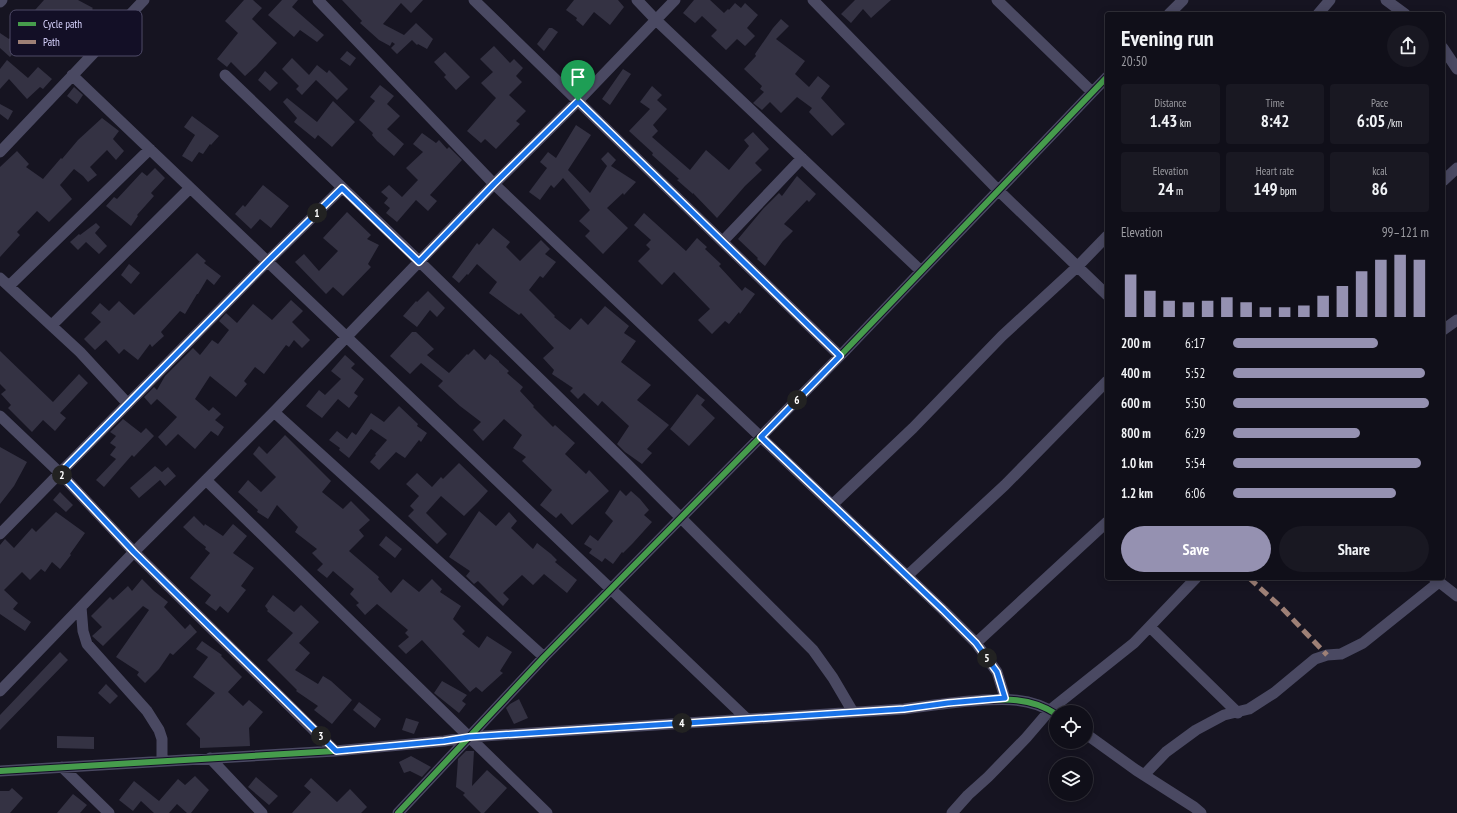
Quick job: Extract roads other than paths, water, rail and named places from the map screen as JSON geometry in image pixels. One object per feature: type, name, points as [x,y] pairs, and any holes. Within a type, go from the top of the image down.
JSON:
[{"type":"street","points":[[134,10],[144,0]]},
{"type":"street","points":[[318,0],[494,184],[976,643],[997,672],[1005,698]]},
{"type":"street","points":[[474,0],[840,356]]},
{"type":"street","points":[[637,0],[656,20],[921,271]]},
{"type":"street","points":[[0,691],[134,552],[274,412],[494,184],[578,101],[675,0]]},
{"type":"street","points":[[813,0],[999,191],[1105,293]]},
{"type":"street","points":[[997,0],[1092,92]]},
{"type":"street","points":[[1171,12],[1182,0]]},
{"type":"street","points":[[1320,12],[1330,0]]},
{"type":"street","points":[[1386,0],[1402,12]]},
{"type":"street","points":[[1445,51],[1457,70]]},
{"type":"street","points":[[0,152],[90,56]]},
{"type":"street","points":[[72,75],[747,719]]},
{"type":"street","points":[[225,75],[419,262],[814,650],[853,712]]},
{"type":"street","points":[[404,811],[469,737],[544,657],[840,356],[1105,79]]},
{"type":"street","points":[[9,286],[150,149]]},
{"type":"street","points":[[723,241],[802,158]]},
{"type":"street","points":[[1445,179],[1457,168]]},
{"type":"street","points":[[52,325],[190,188]]},
{"type":"street","points":[[0,534],[268,261],[342,188]]},
{"type":"street","points":[[832,505],[913,428],[1002,336],[1078,266],[1105,238]]},
{"type":"street","points":[[0,278],[80,352],[128,404]]},
{"type":"street","points":[[1445,329],[1457,320]]},
{"type":"street","points":[[906,576],[1005,484],[1105,383]]},
{"type":"street","points":[[274,412],[544,657]]},
{"type":"street","points":[[0,416],[60,473],[134,552],[336,751]]},
{"type":"street","points":[[206,480],[547,813]]},
{"type":"street","points":[[976,643],[1105,524]]},
{"type":"street","points":[[1061,705],[1134,643],[1194,580]]},
{"type":"street","points":[[1144,775],[1166,752],[1196,730],[1224,715],[1238,713],[1249,709],[1274,693],[1315,659],[1328,655],[1341,654],[1363,643],[1436,580],[1457,596]]},
{"type":"street","points":[[81,607],[83,631],[87,644],[147,711],[159,730],[162,739],[162,761]]},
{"type":"street","points":[[1150,627],[1238,713]]},
{"type":"street","points":[[0,771],[336,751],[444,741],[469,737],[904,709],[948,703],[1005,698],[1033,702],[1049,710]]},
{"type":"street","points":[[952,813],[968,795],[1049,716]]},
{"type":"street","points":[[1093,739],[1201,813]]},
{"type":"street","points":[[210,758],[262,813]]},
{"type":"street","points":[[62,767],[109,813]]}]
